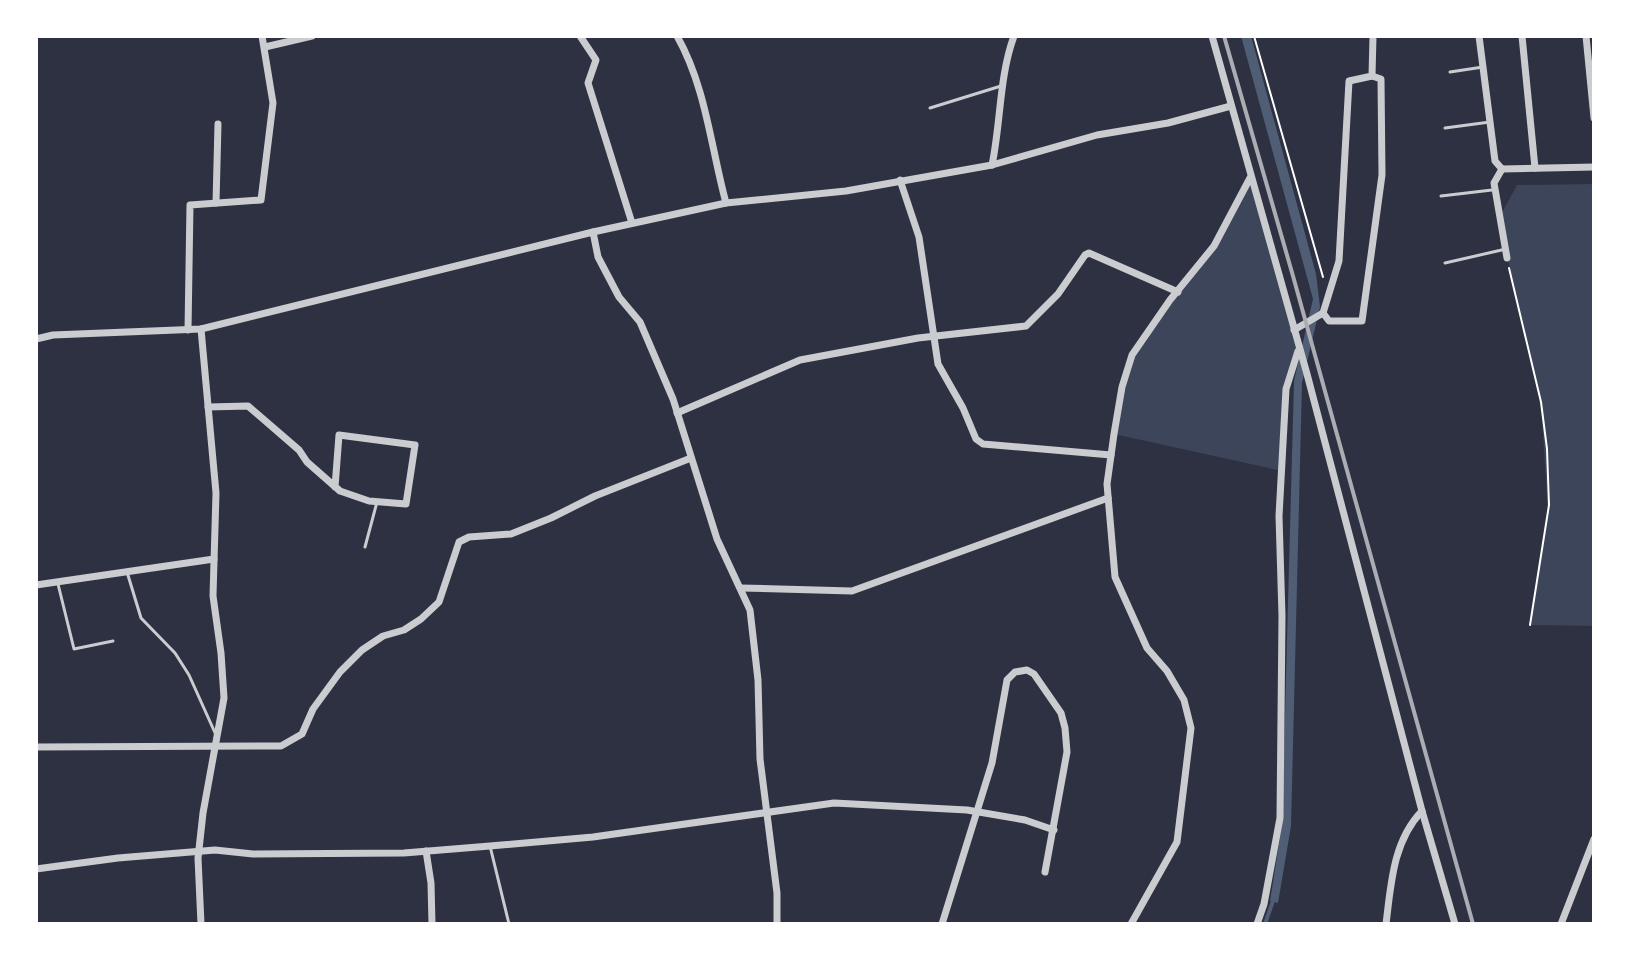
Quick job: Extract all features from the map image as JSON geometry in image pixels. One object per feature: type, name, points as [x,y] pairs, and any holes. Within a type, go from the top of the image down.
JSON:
[{"type":"street","points":[[188,330],[190,205],[261,200],[273,103],[262,36]]},
{"type":"street","points":[[265,47],[312,36]]},
{"type":"street","points":[[580,36],[596,60],[588,83],[632,223]]},
{"type":"street","points":[[677,36],[703,103],[726,203]]},
{"type":"street","points":[[992,165],[1006,59],[1014,36]]},
{"type":"street","points":[[1212,36],[1307,374],[1422,811],[1455,924]]},
{"type":"street","points":[[1372,76],[1373,36]]},
{"type":"street","points":[[1479,36],[1495,161],[1502,169]]},
{"type":"street","points":[[1522,36],[1535,168]]},
{"type":"street","points":[[1586,36],[1594,118]]},
{"type":"street","points":[[1294,330],[1322,314],[1339,261],[1349,81],[1372,76],[1381,79],[1382,175],[1362,321],[1329,321],[1322,314]]},
{"type":"street","points":[[36,339],[53,335],[201,329],[632,223],[726,203],[846,191],[992,165],[1097,135],[1168,123],[1231,106]]},
{"type":"street","points":[[216,203],[218,124]]},
{"type":"street","points":[[1502,169],[1594,167]]},
{"type":"street","points":[[1502,169],[1494,183],[1506,253]]},
{"type":"street","points":[[1131,924],[1177,842],[1191,728],[1184,700],[1167,671],[1147,648],[1115,577],[1108,498],[1111,455],[1122,387],[1132,355],[1214,246],[1250,177]]},
{"type":"street","points":[[900,180],[919,237],[938,364],[963,408],[976,439],[983,444],[1111,455]]},
{"type":"street","points":[[593,232],[598,257],[619,297],[640,322],[677,413],[717,539],[750,610],[755,643],[760,759],[777,893],[777,924]]},
{"type":"street","points":[[677,413],[800,360],[934,336],[1026,326],[1058,294],[1089,253],[1178,292]]},
{"type":"street","points":[[201,329],[216,493],[213,596],[224,698],[199,852],[201,924]]},
{"type":"street","points":[[1257,924],[1264,904],[1280,818],[1282,616],[1279,516],[1286,389],[1298,349]]},
{"type":"street","points":[[208,407],[248,406],[299,450],[307,462],[335,487],[340,491],[377,502],[406,504],[415,445],[339,435],[335,487]]},
{"type":"street","points":[[36,747],[281,746],[302,734],[313,709],[340,672],[362,650],[383,636],[404,630],[439,602],[459,542],[469,537],[511,534],[691,458]]},
{"type":"street","points":[[741,588],[852,591],[1108,498]]},
{"type":"street","points":[[36,585],[214,559]]},
{"type":"street","points":[[942,924],[992,763],[1007,680],[1015,672],[1027,670],[1034,674],[1061,713],[1065,728],[1067,752],[1045,872]]},
{"type":"street","points":[[36,869],[118,858],[199,852],[426,851],[490,846],[593,837],[834,803],[975,812],[1025,820],[1054,830]]},
{"type":"street","points":[[1386,924],[1399,847],[1409,824],[1422,811]]},
{"type":"street","points":[[1561,924],[1594,839]]},
{"type":"street","points":[[426,851],[432,924]]},
{"type":"street","points":[[1584,869],[1594,873]]},
{"type":"lane","points":[[1450,72],[1483,67]]},
{"type":"lane","points":[[930,108],[1004,85]]},
{"type":"lane","points":[[1445,128],[1490,122]]},
{"type":"lane","points":[[1441,196],[1496,189]]},
{"type":"lane","points":[[1445,263],[1506,253]]},
{"type":"lane","points":[[365,547],[377,502]]},
{"type":"lane","points":[[127,570],[141,618],[175,653],[189,675],[217,738]]},
{"type":"lane","points":[[57,580],[74,649],[113,641]]},
{"type":"lane","points":[[490,846],[509,924]]},
{"type":"path","points":[[1254,36],[1320,273],[1330,290]]},
{"type":"path","points":[[1506,253],[1541,402],[1547,449],[1549,505],[1530,625]]},
{"type":"shaded area","points":[[1241,36],[1251,36],[1316,274],[1320,307],[1302,383],[1291,826],[1278,903],[1270,901],[1282,825],[1294,381],[1313,299]]},
{"type":"shaded area","points":[[1250,177],[1298,349],[1286,389],[1282,471],[1114,434],[1132,355],[1199,267]]},
{"type":"shaded area","points":[[1594,184],[1594,626],[1530,625],[1548,513],[1541,402],[1514,292],[1500,216],[1517,185]]},
{"type":"waterway","points":[[1265,924],[1274,898]]},
{"type":"railway","points":[[1224,36],[1473,924]]}]
